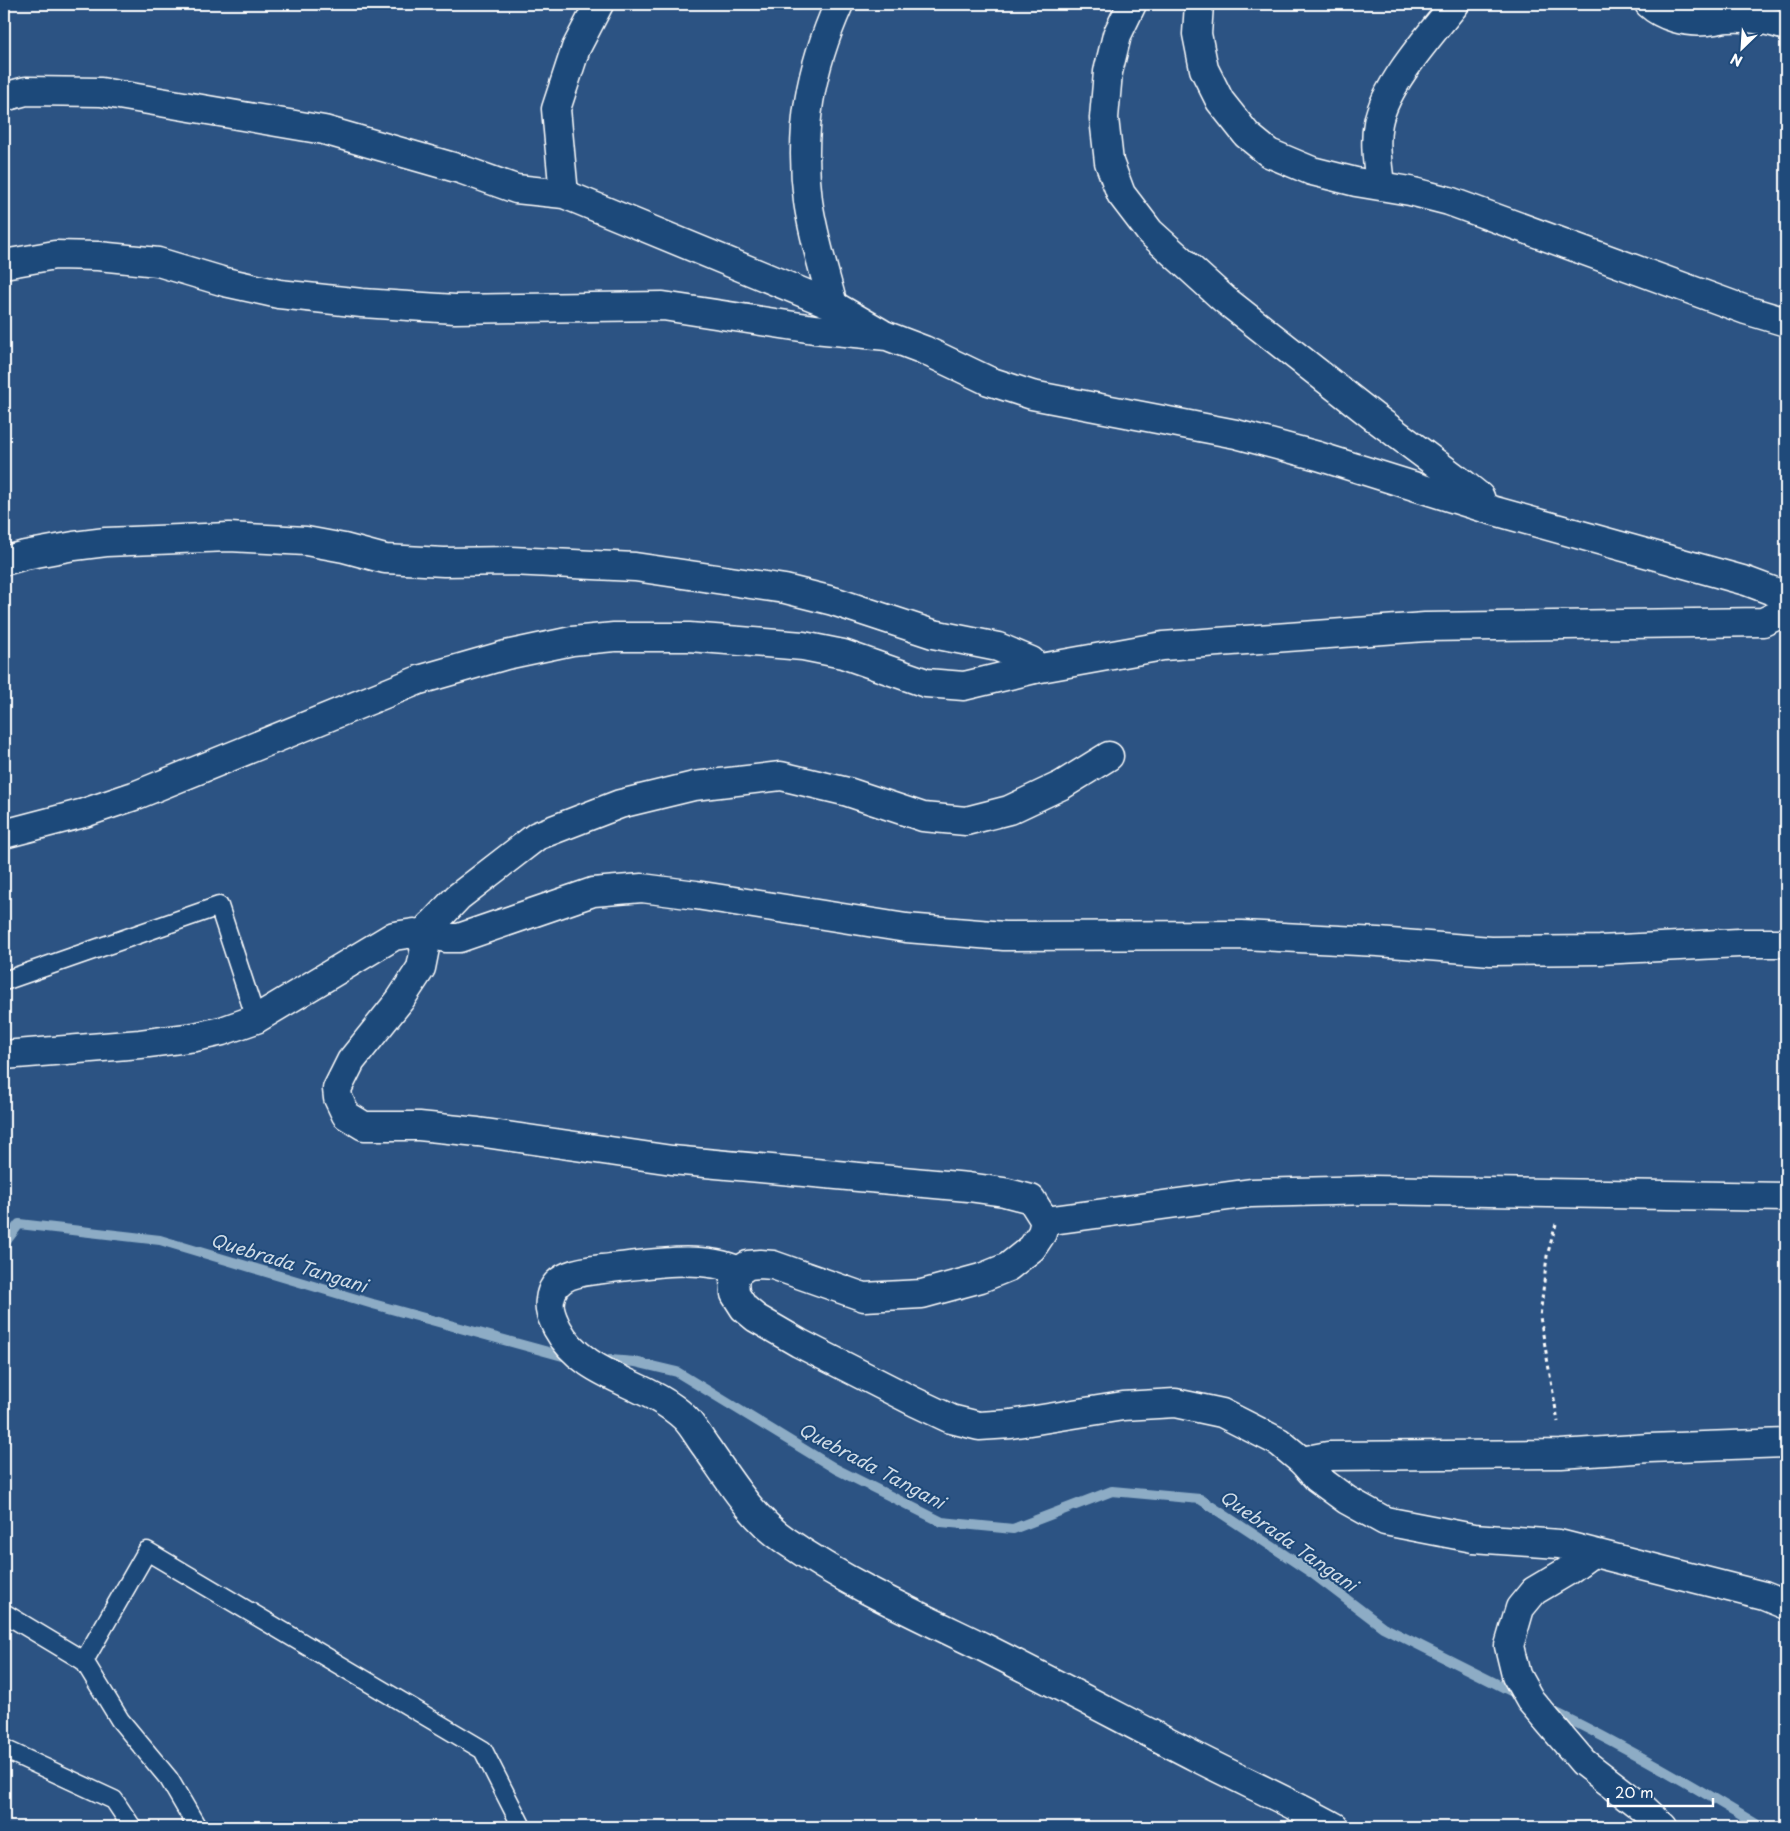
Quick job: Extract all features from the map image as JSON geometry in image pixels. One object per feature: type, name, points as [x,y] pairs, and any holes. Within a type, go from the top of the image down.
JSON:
[{"type":"street","points":[[564,194],[556,109],[576,48],[599,4]]},
{"type":"street","points":[[833,305],[808,202],[804,140],[808,104],[815,69],[825,34],[838,4]]},
{"type":"street","points":[[1132,4],[1117,35],[1108,72],[1104,118],[1109,162],[1121,194],[1150,232],[1224,299],[1374,417],[1480,497],[1484,508]]},
{"type":"street","points":[[1199,4],[1197,34],[1204,69],[1220,101],[1247,135],[1269,153],[1312,172],[1410,191],[1448,202],[1746,310],[1786,322]]},
{"type":"street","points":[[1380,185],[1377,149],[1378,123],[1390,91],[1455,4]]},
{"type":"street","points":[[1649,4],[1671,18],[1704,22],[1729,18],[1754,19],[1786,26]]},
{"type":"street","points":[[4,97],[26,91],[101,92],[206,109],[324,130],[460,169],[516,189],[564,194],[833,305],[887,336],[924,350],[989,381],[1032,395],[1236,434],[1318,456],[1484,508],[1746,581],[1786,596]]},
{"type":"street","points":[[4,264],[55,255],[98,256],[158,262],[225,282],[279,294],[362,303],[455,308],[663,306],[814,330],[887,336]]},
{"type":"street","points":[[4,561],[35,553],[106,542],[228,537],[306,541],[344,548],[385,559],[444,562],[511,561],[635,567],[785,589],[833,600],[933,634],[998,647],[1031,661],[1036,669]]},
{"type":"street","points":[[4,834],[84,813],[134,796],[419,680],[506,654],[572,641],[614,638],[689,637],[803,646],[843,654],[926,683],[964,686],[1036,669],[1163,646],[1426,627],[1763,622],[1776,616],[1786,607]]},
{"type":"street","points":[[1108,756],[1062,785],[1010,810],[966,821],[923,817],[848,792],[780,776],[694,786],[620,804],[537,836],[458,896],[425,931],[425,948],[421,968],[400,1000],[350,1061],[337,1089],[342,1108],[346,1115],[364,1126],[419,1126],[478,1132],[672,1160],[995,1191],[1031,1200],[1044,1221],[1042,1233],[1032,1248],[1008,1267],[982,1278],[922,1294],[864,1297],[773,1266],[748,1265],[739,1271],[734,1279],[735,1294],[744,1308],[756,1318],[874,1381],[951,1419],[979,1426],[1011,1424],[1123,1406],[1175,1403],[1222,1414],[1279,1442],[1302,1460],[1317,1478],[1347,1500],[1385,1521],[1473,1538],[1560,1544],[1764,1596],[1786,1605]]},
{"type":"street","points":[[4,1055],[140,1044],[195,1037],[222,1031],[256,1019],[394,936],[425,931],[445,938],[459,938],[593,892],[642,888],[906,928],[1004,936],[1242,935],[1378,942],[1491,951],[1600,950],[1739,943],[1786,943]]},
{"type":"street","points":[[1044,1221],[1252,1193],[1372,1190],[1786,1197]]},
{"type":"street","points":[[739,1271],[729,1266],[711,1262],[675,1263],[582,1271],[561,1279],[552,1290],[549,1304],[551,1316],[561,1335],[584,1360],[596,1369],[658,1398],[686,1419],[746,1504],[783,1539],[852,1583],[1012,1662],[1334,1827]]},
{"type":"street","points":[[1302,1460],[1328,1456],[1561,1454],[1649,1448],[1786,1443]]},
{"type":"street","points":[[1592,1553],[1566,1572],[1534,1591],[1520,1608],[1509,1646],[1516,1675],[1530,1700],[1584,1762],[1664,1827]]},
{"type":"lane","points":[[4,981],[219,906],[256,1019]]},
{"type":"lane","points":[[84,1661],[147,1551],[483,1750],[522,1827]]},
{"type":"lane","points":[[4,1613],[84,1661],[120,1720],[169,1779],[197,1827]]},
{"type":"lane","points":[[4,1749],[114,1800],[132,1827]]},
{"type":"path","points":[[1561,1454],[1557,1407],[1540,1317],[1547,1256],[1564,1194]]},
{"type":"waterway","name":"Quebrada Tangani","points":[[4,1244],[19,1224],[160,1240],[373,1304],[570,1358]]},
{"type":"waterway","name":"Quebrada Tangani","points":[[610,1360],[635,1362],[677,1372],[836,1469],[942,1522],[1013,1529],[1112,1491],[1200,1499],[1312,1573],[1383,1627],[1519,1695]]},
{"type":"waterway","name":"Quebrada Tangani","points":[[1550,1710],[1657,1766],[1761,1827]]}]
